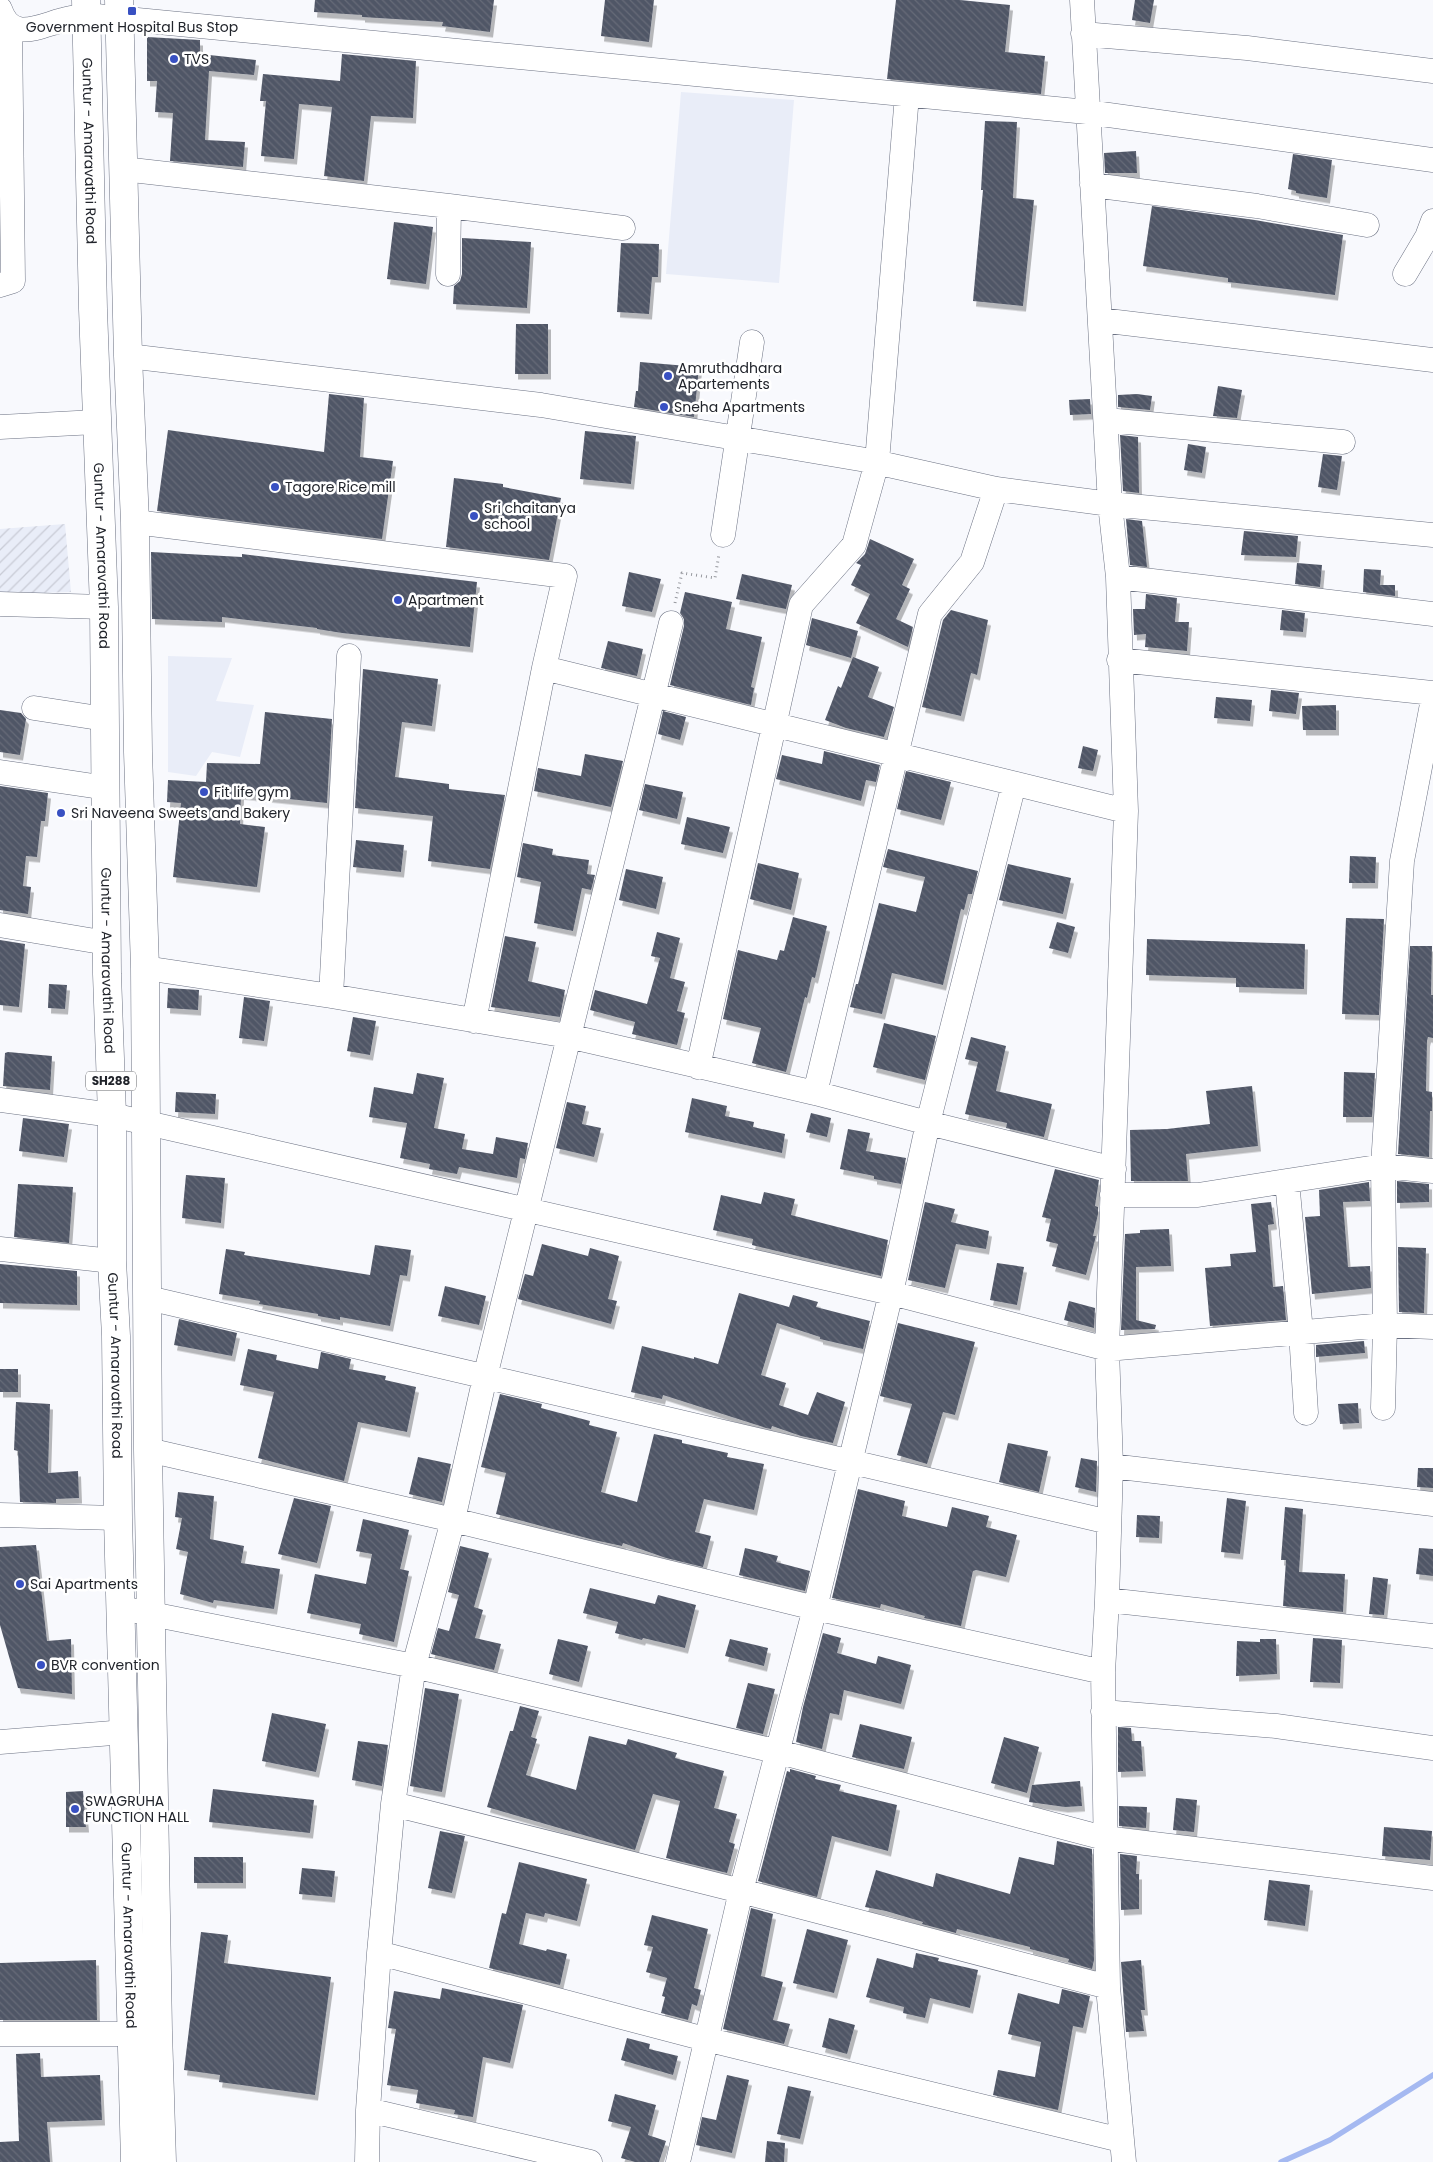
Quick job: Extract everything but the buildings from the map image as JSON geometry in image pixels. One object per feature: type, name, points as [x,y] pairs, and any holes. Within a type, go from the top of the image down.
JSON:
[{"type":"main road","name":"Guntur - Amaravathi Road","points":[[86,8],[96,422],[104,608],[107,943],[112,1115],[112,1261],[116,1336],[118,1518],[135,2162]]},
{"type":"main road","name":"Guntur - Amaravathi Road","points":[[119,9],[128,356],[135,522],[138,752],[145,968],[148,1450],[162,2162]]},
{"type":"street","points":[[379,1953],[1123,2151],[1108,1987],[1104,1838],[1103,1672],[1111,1466],[1107,1349],[1126,811],[1119,660],[1118,577],[1110,504],[1082,0]]},
{"type":"street","points":[[5,18],[28,31],[63,20],[86,8],[119,9],[1087,112],[1433,160]]},
{"type":"street","points":[[0,285],[13,281],[5,18]]},
{"type":"street","points":[[1083,34],[1247,48],[1433,71]]},
{"type":"street","points":[[698,1067],[801,605],[854,545],[877,462],[908,94]]},
{"type":"street","points":[[123,169],[623,228]]},
{"type":"street","points":[[1092,185],[1257,206],[1367,225]]},
{"type":"street","points":[[448,274],[449,206]]},
{"type":"street","points":[[1405,274],[1427,237],[1433,221]]},
{"type":"street","points":[[1100,320],[1433,360]]},
{"type":"street","points":[[723,534],[752,342]]},
{"type":"street","points":[[128,356],[541,405],[877,462],[996,489],[1110,504],[1433,535]]},
{"type":"street","points":[[1106,420],[1343,442]]},
{"type":"street","points":[[0,427],[96,422]]},
{"type":"street","points":[[815,1093],[930,614],[972,562],[996,489]]},
{"type":"street","points":[[135,522],[565,576],[544,668],[474,1021]]},
{"type":"street","points":[[1118,577],[1433,614]]},
{"type":"street","points":[[0,604],[104,608]]},
{"type":"street","points":[[367,2162],[368,2110],[379,1953],[393,1804],[414,1666],[453,1520],[485,1377],[671,623]]},
{"type":"street","points":[[331,996],[349,656]]},
{"type":"street","points":[[1119,660],[1433,693]]},
{"type":"street","points":[[544,668],[654,694],[895,756],[1126,811]]},
{"type":"street","points":[[1383,1408],[1385,1325],[1383,1166],[1402,861],[1433,699]]},
{"type":"street","points":[[34,708],[105,719]]},
{"type":"street","points":[[0,772],[107,788]]},
{"type":"street","points":[[678,2162],[705,2039],[741,1891],[779,1752],[891,1293],[928,1123],[1014,784]]},
{"type":"street","points":[[0,925],[107,943]]},
{"type":"street","points":[[145,968],[331,996],[568,1036],[815,1093],[1114,1169]]},
{"type":"street","points":[[0,1100],[112,1115],[891,1293],[1107,1349],[1385,1325],[1433,1327]]},
{"type":"street","points":[[1112,1195],[1198,1195],[1383,1166],[1433,1171]]},
{"type":"street","points":[[1288,1181],[1306,1413]]},
{"type":"street","points":[[0,1249],[112,1261]]},
{"type":"street","points":[[148,1298],[849,1463],[1109,1522]]},
{"type":"street","points":[[148,1450],[453,1520],[815,1608],[1103,1672]]},
{"type":"street","points":[[1111,1466],[1433,1504]]},
{"type":"street","points":[[0,1515],[118,1518]]},
{"type":"street","points":[[1107,1600],[1433,1636]]},
{"type":"street","points":[[121,1608],[414,1666],[779,1752],[1104,1838],[1433,1878]]},
{"type":"street","points":[[1103,1712],[1276,1726],[1433,1748]]},
{"type":"street","points":[[0,1742],[125,1732]]},
{"type":"street","points":[[393,1804],[741,1891],[1108,1987]]},
{"type":"street","points":[[0,2034],[131,2034]]},
{"type":"street","points":[[368,2110],[590,2162]]},
{"type":"path","points":[[671,623],[682,572],[715,578],[723,534]]},
{"type":"shaded area","points":[[681,92],[794,100],[779,283],[666,274]]},
{"type":"shaded area","points":[[65,524],[71,592],[0,594],[0,529]]},
{"type":"shaded area","points":[[168,656],[232,658],[216,701],[254,705],[240,757],[212,752],[196,776],[168,772]]},
{"type":"waterway","points":[[1281,2162],[1330,2140],[1433,2075]]},
{"type":"place","name":"Government Hospital Bus Stop","points":[[132,11]]},
{"type":"place","name":"TVS","points":[[174,59]]},
{"type":"place","name":"Amruthadhara Apartements","points":[[668,376]]},
{"type":"place","name":"Sneha Apartments","points":[[664,407]]},
{"type":"place","name":"Tagore Rice mill","points":[[275,487]]},
{"type":"place","name":"Sri chaitanya school","points":[[474,516]]},
{"type":"place","name":"Apartment","points":[[398,600]]},
{"type":"place","name":"Fit life gym","points":[[204,792]]},
{"type":"place","name":"Sri Naveena Sweets and Bakery","points":[[61,813]]},
{"type":"place","name":"Sai Apartments","points":[[20,1584]]},
{"type":"place","name":"BVR convention","points":[[41,1665]]},
{"type":"place","name":"SWAGRUHA FUNCTION HALL","points":[[75,1809]]}]
